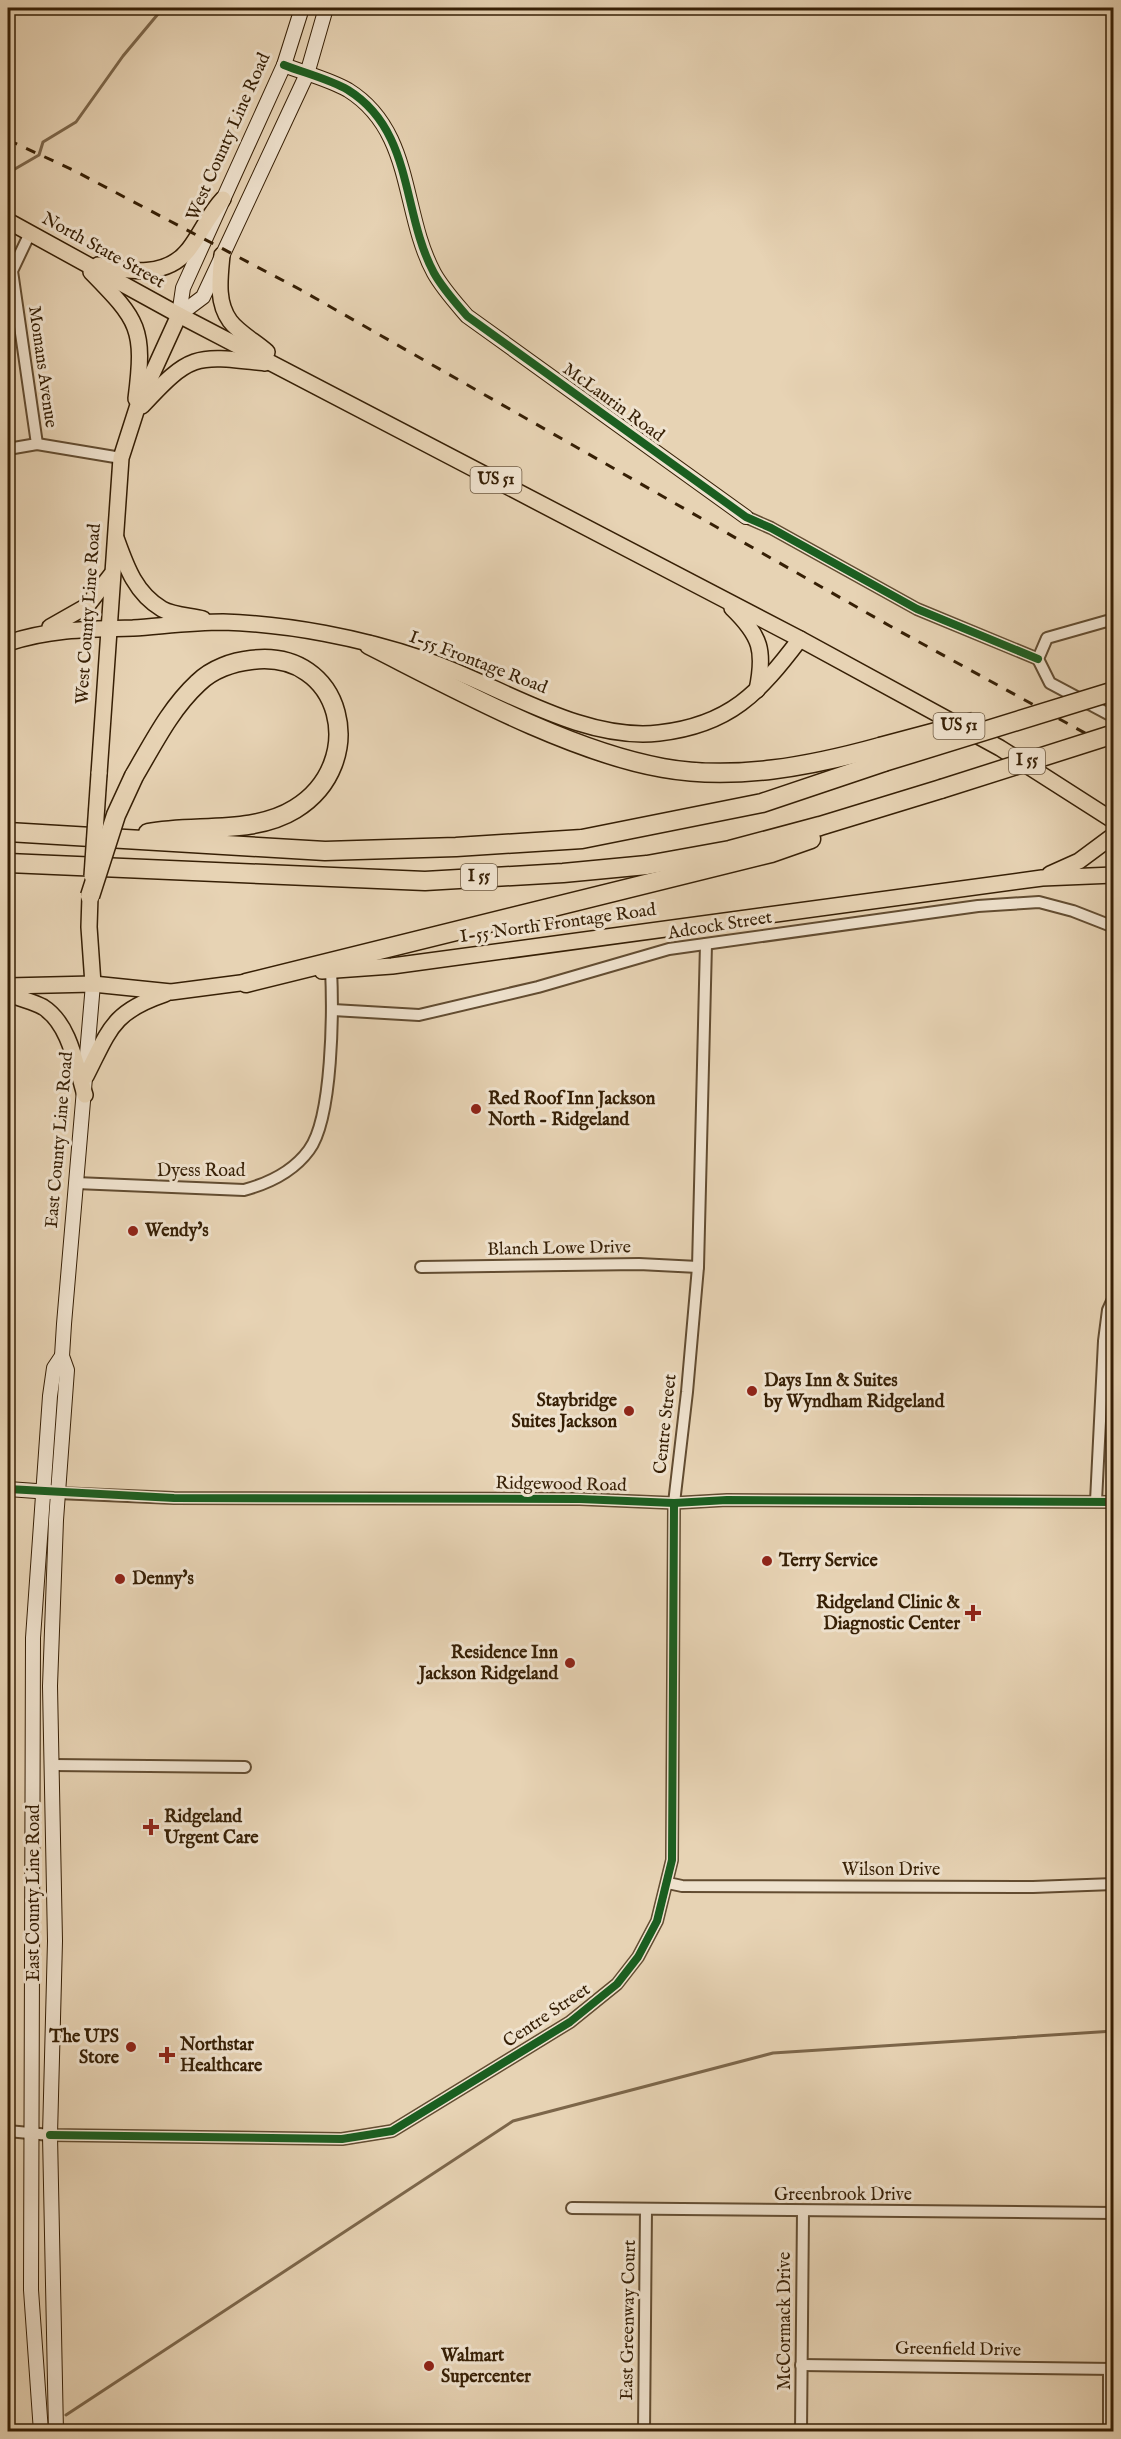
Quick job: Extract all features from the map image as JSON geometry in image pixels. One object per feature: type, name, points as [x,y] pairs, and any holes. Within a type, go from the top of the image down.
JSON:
[{"type":"highway","points":[[369,645],[528,722],[608,754],[664,768],[708,772],[779,769],[882,754],[975,722],[1073,705],[1113,691]]},
{"type":"highway","points":[[90,896],[116,815],[134,776],[174,709],[199,681],[222,667],[240,661],[278,658],[298,665],[318,681],[333,700],[340,724],[339,748],[333,769],[316,792],[295,809],[269,820],[237,825],[163,830],[118,838]]},
{"type":"highway","name":"I 55","points":[[8,863],[425,880],[563,873],[648,865],[730,850],[936,790],[1113,734]]},
{"type":"highway","name":"I 55","points":[[8,832],[325,851],[456,847],[582,839],[762,803],[882,754]]},
{"type":"highway","points":[[246,982],[771,853],[936,790]]},
{"type":"main road","name":"West County Line Road","points":[[89,927],[107,629],[121,458],[134,415],[179,315],[183,288],[284,65],[302,8]]},
{"type":"main road","name":"West County Line Road","points":[[179,315],[202,297],[307,74],[326,8]]},
{"type":"main road","name":"McLaurin Road","points":[[284,65],[348,90],[370,109],[389,134],[404,169],[422,240],[433,272],[467,316],[746,517]]},
{"type":"main road","points":[[81,261],[130,272],[162,268],[188,250],[207,218],[223,199]]},
{"type":"main road","name":"North State Street","points":[[8,221],[179,315]]},
{"type":"main road","points":[[222,255],[219,288],[222,306],[230,322],[266,351],[277,364]]},
{"type":"main road","points":[[81,261],[133,318],[139,339],[140,366],[134,415]]},
{"type":"main road","name":"US 51","points":[[179,315],[277,364],[400,431],[800,639],[1000,748],[1113,821]]},
{"type":"main road","points":[[134,415],[168,378],[185,364],[204,358],[277,364]]},
{"type":"main road","points":[[114,531],[126,567],[137,588],[163,610],[221,622]]},
{"type":"main road","points":[[8,643],[59,623],[87,606],[111,575]]},
{"type":"main road","points":[[716,594],[747,623],[760,644],[761,668],[757,690]]},
{"type":"main road","name":"I-55 Frontage Road","points":[[33,634],[66,629],[107,629],[221,622],[317,634],[423,659],[582,724],[620,732],[658,733],[704,723],[736,708],[767,682],[800,639]]},
{"type":"main road","points":[[1042,878],[1079,861],[1113,835]]},
{"type":"main road","name":"I-55 North Frontage Road","points":[[8,986],[93,984],[171,992],[331,969],[392,966],[1042,878],[1113,875]]},
{"type":"main road","name":"East County Line Road","points":[[56,2432],[50,2135],[55,1941],[50,1686],[58,1493],[67,1370],[62,1356],[93,984],[89,927]]},
{"type":"main road","points":[[86,1076],[112,1023],[124,1011],[171,992]]},
{"type":"main road","points":[[8,993],[41,1006],[54,1016],[65,1033],[85,1095]]},
{"type":"main road","name":"East County Line Road","points":[[41,2432],[31,2290],[33,1638],[54,1368],[62,1356]]},
{"type":"main road","name":"Ridgewood Road","points":[[8,1489],[58,1493]]},
{"type":"street","name":"Momans Avenue","points":[[8,449],[37,444],[12,271],[30,232]]},
{"type":"street","points":[[37,444],[121,458]]},
{"type":"street","name":"McLaurin Road","points":[[746,517],[771,528],[917,609],[1038,659]]},
{"type":"street","points":[[1113,619],[1047,638],[1038,659],[1050,683],[1113,717]]},
{"type":"street","name":"Adcock Street","points":[[333,1010],[419,1015],[538,987],[669,949],[925,913],[1039,902],[1073,911],[1113,927]]},
{"type":"street","name":"Centre Street","points":[[8,2131],[50,2135],[342,2139],[392,2131],[439,2104],[596,2004],[617,1984],[638,1957],[657,1921],[668,1883],[674,1822],[674,1503],[698,1267],[706,944]]},
{"type":"street","name":"Dyess Road","points":[[76,1183],[244,1190],[281,1176],[310,1149],[318,1131],[324,1105],[333,1010],[331,969]]},
{"type":"street","name":"Blanch Lowe Drive","points":[[421,1267],[639,1264],[698,1267]]},
{"type":"street","points":[[1096,1502],[1104,1341],[1108,1310],[1113,1297]]},
{"type":"street","name":"Ridgewood Road","points":[[58,1493],[174,1498],[580,1499],[674,1503],[727,1500],[1113,1502]]},
{"type":"street","points":[[53,1765],[245,1767]]},
{"type":"street","name":"Wilson Drive","points":[[668,1883],[682,1887],[1113,1884]]},
{"type":"street","name":"Greenbrook Drive","points":[[572,2208],[1113,2213]]},
{"type":"street","name":"East Greenway Court","points":[[644,2432],[646,2209]]},
{"type":"street","name":"McCormack Drive","points":[[801,2432],[802,2211]]},
{"type":"street","name":"Greenfield Drive","points":[[801,2365],[1111,2369]]},
{"type":"street","points":[[1109,2432],[1111,2369]]},
{"type":"waterway","points":[[8,173],[39,155],[43,142],[76,122],[123,56],[163,8]]},
{"type":"waterway","points":[[66,2415],[513,2121],[773,2053],[1114,2031]]},
{"type":"railway","points":[[8,140],[73,170],[301,290],[890,626],[1114,749]]},
{"type":"cycle path","points":[[284,65],[325,79],[348,90],[369,107],[385,127],[396,150],[416,224],[434,273],[467,316],[746,517],[771,528],[917,609],[1038,659]]},
{"type":"cycle path","points":[[8,1489],[174,1498],[580,1499],[674,1503],[727,1500],[1114,1502]]},
{"type":"cycle path","points":[[50,2135],[342,2139],[392,2131],[570,2022],[617,1984],[638,1957],[657,1921],[672,1860],[674,1503]]},
{"type":"place","name":"Red Roof Inn Jackson North - Ridgeland","points":[[476,1109]]},
{"type":"place","name":"Wendy's","points":[[133,1231]]},
{"type":"place","name":"Days Inn & Suites by Wyndham Ridgeland","points":[[752,1391]]},
{"type":"place","name":"Staybridge Suites Jackson","points":[[629,1411]]},
{"type":"place","name":"Terry Service","points":[[767,1561]]},
{"type":"place","name":"Denny's","points":[[120,1579]]},
{"type":"place","name":"Ridgeland Clinic & Diagnostic Center","points":[[973,1613]]},
{"type":"place","name":"Residence Inn Jackson Ridgeland","points":[[570,1663]]},
{"type":"place","name":"Ridgeland Urgent Care","points":[[151,1827]]},
{"type":"place","name":"The UPS Store","points":[[131,2047]]},
{"type":"place","name":"Northstar Healthcare","points":[[167,2055]]},
{"type":"place","name":"Walmart Supercenter","points":[[429,2366]]}]
